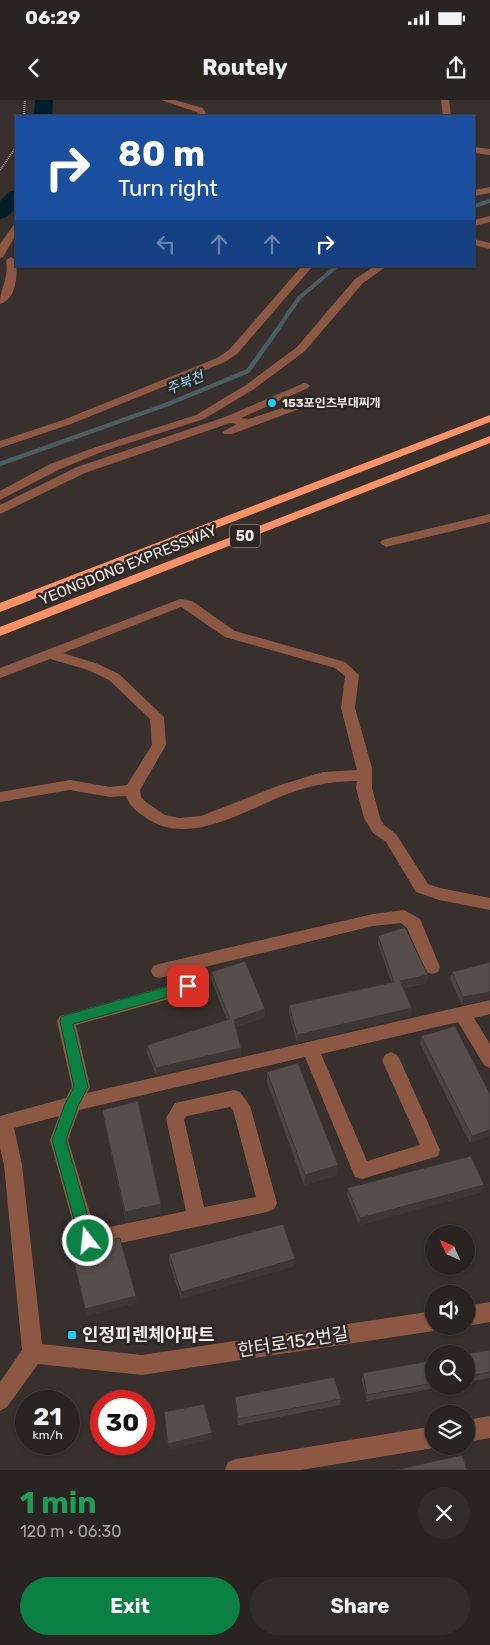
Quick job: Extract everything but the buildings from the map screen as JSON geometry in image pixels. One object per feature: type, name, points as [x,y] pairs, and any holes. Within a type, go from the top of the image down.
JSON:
[{"type":"highway","name":"YEONGDONG EXPRESSWAY","points":[[0,608],[490,418]]},
{"type":"highway","name":"YEONGDONG EXPRESSWAY","points":[[0,632],[490,439]]},
{"type":"street","points":[[165,100],[200,110],[202,115]]},
{"type":"street","points":[[445,100],[447,115]]},
{"type":"street","points":[[475,150],[490,152]]},
{"type":"street","points":[[475,193],[490,190]]},
{"type":"street","points":[[475,223],[490,219]]},
{"type":"street","points":[[0,255],[3,246],[15,229]]},
{"type":"street","points":[[475,242],[490,246]]},
{"type":"street","points":[[0,260],[14,260],[14,273],[9,292],[0,301]]},
{"type":"street","points":[[0,445],[67,422],[221,360],[233,352],[307,267]]},
{"type":"street","points":[[0,496],[54,467],[100,449],[200,417],[250,387],[301,349],[359,282],[381,267]]},
{"type":"street","points":[[0,510],[81,470],[229,419],[304,386]]},
{"type":"street","points":[[228,432],[301,405]]},
{"type":"street","points":[[229,419],[250,423]]},
{"type":"street","points":[[386,543],[490,518]]},
{"type":"street","points":[[0,673],[180,603],[187,604],[230,634],[340,666],[352,675],[348,708],[364,768],[364,788],[372,818],[378,828],[391,838],[422,888],[439,894],[490,904]]},
{"type":"street","points":[[50,654],[93,667],[114,677],[156,717],[159,745],[132,790],[134,799],[161,820],[179,824],[202,822],[285,789],[328,776],[364,775]]},
{"type":"street","points":[[0,797],[70,785],[110,792],[132,790]]},
{"type":"street","points":[[160,971],[373,920],[404,916],[414,924],[432,967]]},
{"type":"street","points":[[183,966],[188,986],[66,1021],[81,1087],[72,1104],[59,1140],[88,1241],[267,1204],[241,1106],[234,1098],[181,1109],[175,1118],[198,1218]]},
{"type":"street","points":[[0,1400],[33,1353],[7,1167],[4,1123],[72,1104],[490,1008]]},
{"type":"street","points":[[463,1014],[490,1060]]},
{"type":"street","points":[[310,1049],[362,1172],[431,1150],[391,1060]]},
{"type":"street","points":[[475,1314],[490,1312]]},
{"type":"street","name":"한터로152번길","points":[[33,1353],[142,1365],[425,1322]]},
{"type":"street","points":[[475,1430],[490,1427]]},
{"type":"street","points":[[236,1470],[286,1466],[425,1439]]},
{"type":"path","points":[[24,115],[25,100]]},
{"type":"path","points":[[0,170],[15,149]]},
{"type":"waterway","points":[[43,115],[44,100]]},
{"type":"waterway","points":[[0,213],[15,197]]},
{"type":"waterway","name":"주북천","points":[[475,206],[490,201]]},
{"type":"waterway","name":"주북천","points":[[277,330],[299,298],[336,267]]},
{"type":"waterway","name":"주북천","points":[[0,464],[168,404],[248,371],[278,329]]},
{"type":"place","name":"153포인츠부대찌개","points":[[272,403]]},
{"type":"place","name":"인정피렌체아파트","points":[[72,1335]]},
{"type":"route","points":[[88,1241],[59,1140],[72,1104],[81,1087],[66,1021],[188,986]]}]
